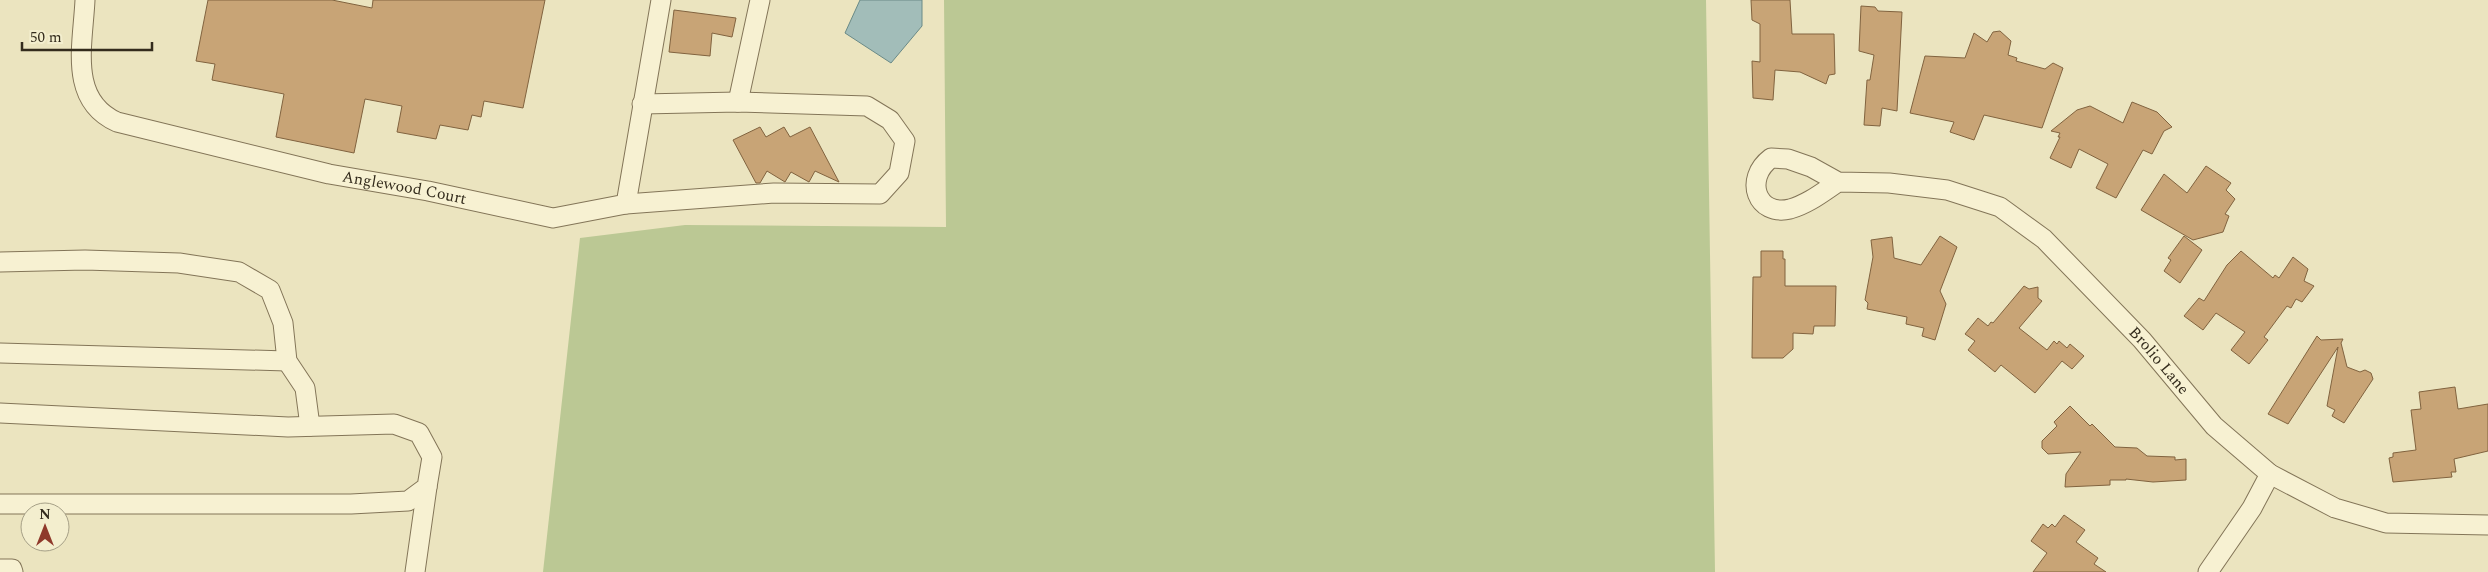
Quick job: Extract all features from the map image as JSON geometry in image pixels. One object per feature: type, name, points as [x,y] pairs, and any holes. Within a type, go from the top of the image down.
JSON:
[{"type":"street","name":"Anglewood Court","points":[[84,0],[82,78],[89,100],[108,118],[329,174],[428,191],[553,218],[626,204],[774,193],[880,194],[899,173],[905,141],[890,120],[868,106],[738,102],[642,104]]},
{"type":"street","points":[[626,204],[661,0]]},
{"type":"street","points":[[738,102],[760,0]]},
{"type":"street","name":"Brolio Lane","points":[[1838,182],[1889,183],[1947,190],[2000,207],[2044,239],[2142,340],[2214,426],[2270,474],[2335,508],[2386,523],[2488,525]]},
{"type":"street","points":[[0,262],[85,260],[179,262],[239,272],[270,290],[283,323],[287,361],[304,388],[310,426]]},
{"type":"street","points":[[0,353],[287,361]]},
{"type":"street","points":[[0,414],[310,426],[394,424],[419,432],[432,457],[415,572]]},
{"type":"street","points":[[2208,572],[2252,508],[2270,474]]},
{"type":"street","points":[[0,504],[351,504],[408,501],[427,486]]},
{"type":"street","points":[[0,570],[12,569],[12,572]]},
{"type":"green space","points":[[944,0],[1706,0],[1715,572],[543,572],[580,238],[685,225],[946,227]]},
{"type":"water","points":[[860,0],[922,0],[922,26],[891,63],[845,33]]},
{"type":"building","points":[[208,0],[332,0],[372,8],[373,0],[545,0],[523,108],[484,101],[481,117],[472,115],[468,130],[440,125],[436,139],[397,132],[402,106],[365,99],[354,153],[276,137],[284,94],[212,80],[215,64],[196,61]]},
{"type":"building","points":[[1751,0],[1790,0],[1792,34],[1834,34],[1835,74],[1829,75],[1826,84],[1800,72],[1775,70],[1773,100],[1753,98],[1752,61],[1760,62],[1760,24],[1752,20]]},
{"type":"building","points":[[1861,6],[1875,7],[1878,11],[1902,12],[1897,111],[1882,108],[1880,126],[1864,125],[1867,80],[1870,80],[1874,55],[1859,51]]},
{"type":"building","points":[[674,10],[736,18],[732,37],[712,33],[710,56],[669,52]]},
{"type":"building","points":[[2000,31],[2011,41],[2008,55],[2017,58],[2016,61],[2045,69],[2053,63],[2063,68],[2042,128],[1984,115],[1974,140],[1950,132],[1954,122],[1910,113],[1925,56],[1965,58],[1974,33],[1987,42],[1993,32]]},
{"type":"building","points":[[2132,102],[2157,112],[2172,127],[2164,131],[2152,154],[2143,150],[2116,198],[2096,188],[2108,164],[2079,149],[2071,168],[2050,158],[2060,137],[2058,137],[2060,133],[2051,131],[2077,110],[2090,106],[2123,123]]},
{"type":"building","points":[[760,127],[766,137],[784,127],[790,137],[810,127],[839,182],[815,171],[809,182],[791,172],[785,182],[767,171],[760,183],[756,183],[733,140]]},
{"type":"building","points":[[2206,166],[2231,183],[2226,190],[2235,199],[2225,214],[2229,216],[2223,232],[2193,240],[2141,210],[2164,174],[2187,193]]},
{"type":"building","points":[[1940,236],[1957,247],[1940,291],[1946,304],[1935,340],[1922,336],[1924,328],[1906,324],[1907,317],[1867,309],[1868,303],[1865,300],[1873,257],[1871,240],[1892,237],[1894,258],[1921,265]]},
{"type":"building","points":[[2184,236],[2202,250],[2180,283],[2164,271],[2171,260],[2168,258]]},
{"type":"building","points":[[1761,251],[1783,251],[1783,259],[1785,259],[1785,286],[1836,286],[1835,326],[1814,326],[1813,334],[1793,333],[1793,349],[1783,358],[1752,358],[1753,277],[1761,277]]},
{"type":"building","points":[[2241,251],[2273,278],[2275,275],[2279,278],[2293,257],[2308,269],[2304,281],[2314,286],[2302,302],[2296,299],[2291,308],[2287,306],[2264,337],[2268,340],[2249,364],[2231,350],[2245,332],[2216,313],[2203,330],[2184,316],[2199,298],[2204,301],[2227,265]]},
{"type":"building","points":[[2024,286],[2029,289],[2038,287],[2038,298],[2042,301],[2019,328],[2047,350],[2054,341],[2057,344],[2059,341],[2067,348],[2070,344],[2084,356],[2072,369],[2062,361],[2035,393],[2001,365],[1995,372],[1968,350],[1975,341],[1965,334],[1978,318],[1988,326],[1991,322],[1993,323]]},
{"type":"building","points":[[2317,336],[2321,340],[2343,339],[2341,343],[2347,367],[2360,372],[2365,370],[2371,373],[2373,379],[2344,423],[2332,416],[2335,410],[2327,406],[2338,347],[2288,424],[2268,414]]},
{"type":"building","points":[[2455,387],[2458,409],[2488,404],[2488,451],[2454,459],[2456,472],[2451,472],[2452,477],[2393,482],[2389,458],[2393,457],[2393,453],[2416,450],[2411,410],[2421,409],[2419,392]]},
{"type":"building","points":[[2070,406],[2090,426],[2092,424],[2115,447],[2137,448],[2147,456],[2175,457],[2175,460],[2186,459],[2186,480],[2153,482],[2126,479],[2110,480],[2110,485],[2065,487],[2066,474],[2081,452],[2048,454],[2042,448],[2042,441],[2057,426],[2054,422]]},
{"type":"building","points":[[2064,515],[2085,530],[2076,542],[2098,558],[2094,564],[2106,572],[2033,572],[2047,553],[2031,541],[2043,524],[2048,528],[2052,524],[2055,527]]}]
